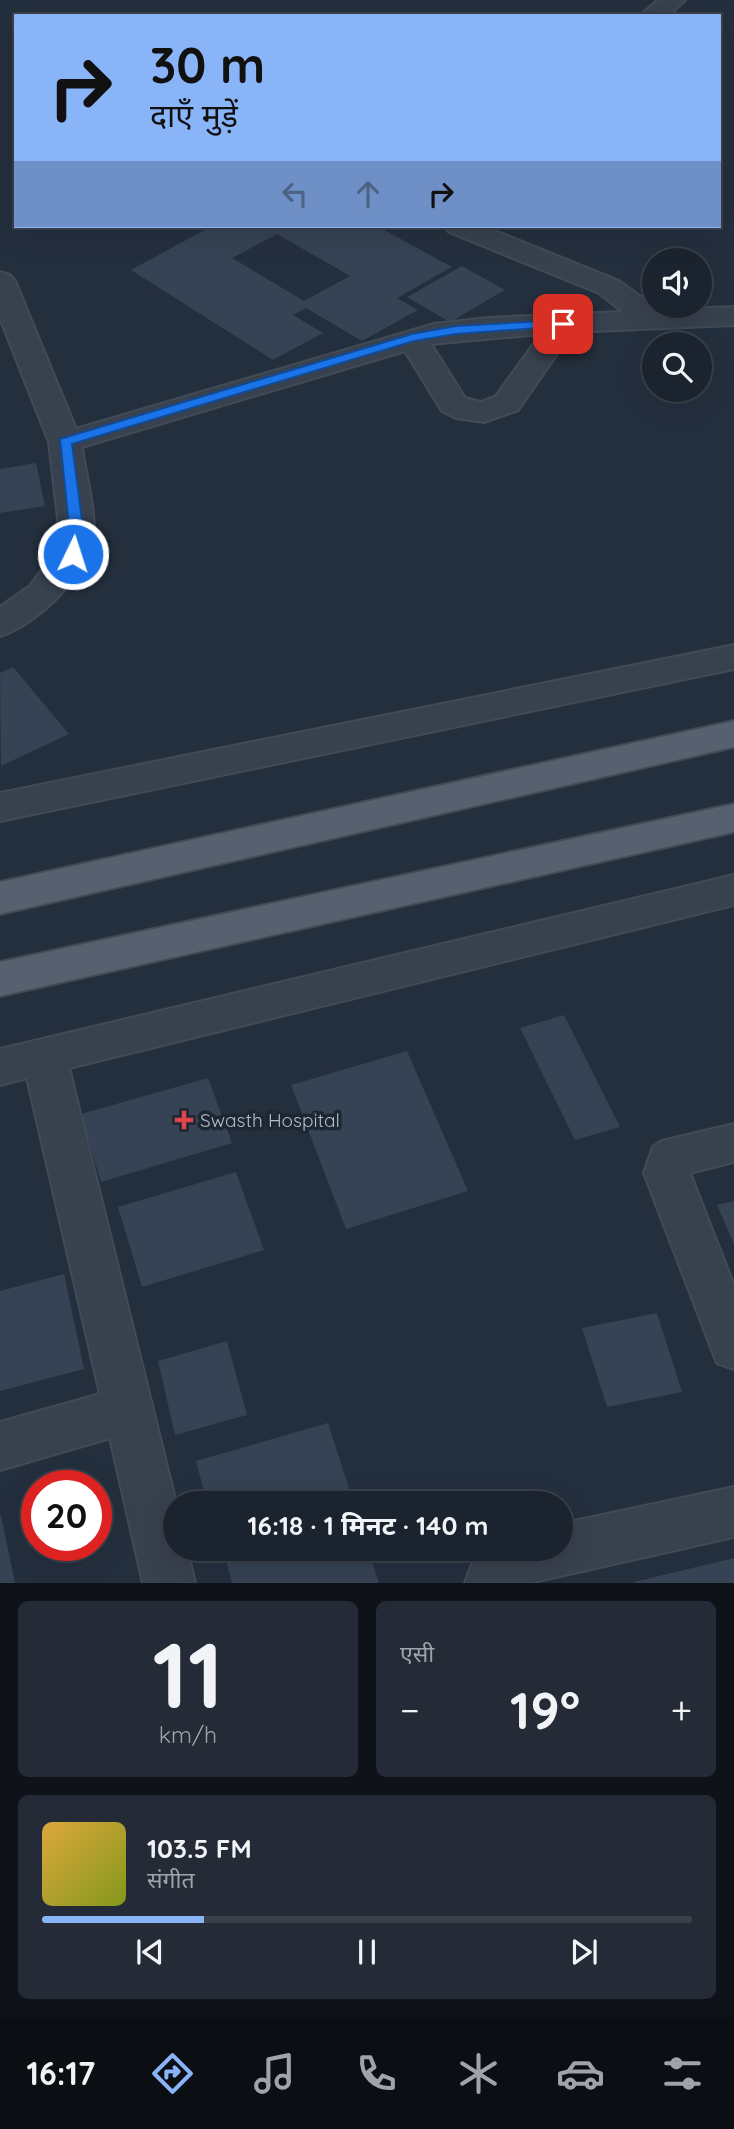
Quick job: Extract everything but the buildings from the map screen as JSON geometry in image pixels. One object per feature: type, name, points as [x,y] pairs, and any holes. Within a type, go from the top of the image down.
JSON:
[{"type":"main road","points":[[0,898],[734,734]]},
{"type":"main road","points":[[0,979],[734,818]]},
{"type":"street","points":[[655,14],[673,0]]},
{"type":"street","points":[[464,228],[609,287],[652,319]]},
{"type":"street","points":[[0,281],[65,442],[77,535],[73,554],[42,594],[0,624]]},
{"type":"street","points":[[65,442],[412,338],[466,329],[734,316]]},
{"type":"street","points":[[412,338],[453,404],[467,411],[484,412],[507,403],[563,324]]},
{"type":"street","points":[[0,807],[573,687],[734,657]]},
{"type":"street","points":[[0,1067],[734,890]]},
{"type":"street","points":[[44,1056],[169,1583]]},
{"type":"street","points":[[734,1143],[678,1155],[668,1161],[667,1173],[734,1347]]},
{"type":"street","points":[[0,1446],[126,1410]]},
{"type":"street","points":[[491,1583],[494,1575],[519,1559],[734,1512]]},
{"type":"place","name":"Swasth Hospital","points":[[184,1120]]},
{"type":"route","points":[[73,554],[77,535],[65,442],[412,338],[488,327],[563,324]]}]
